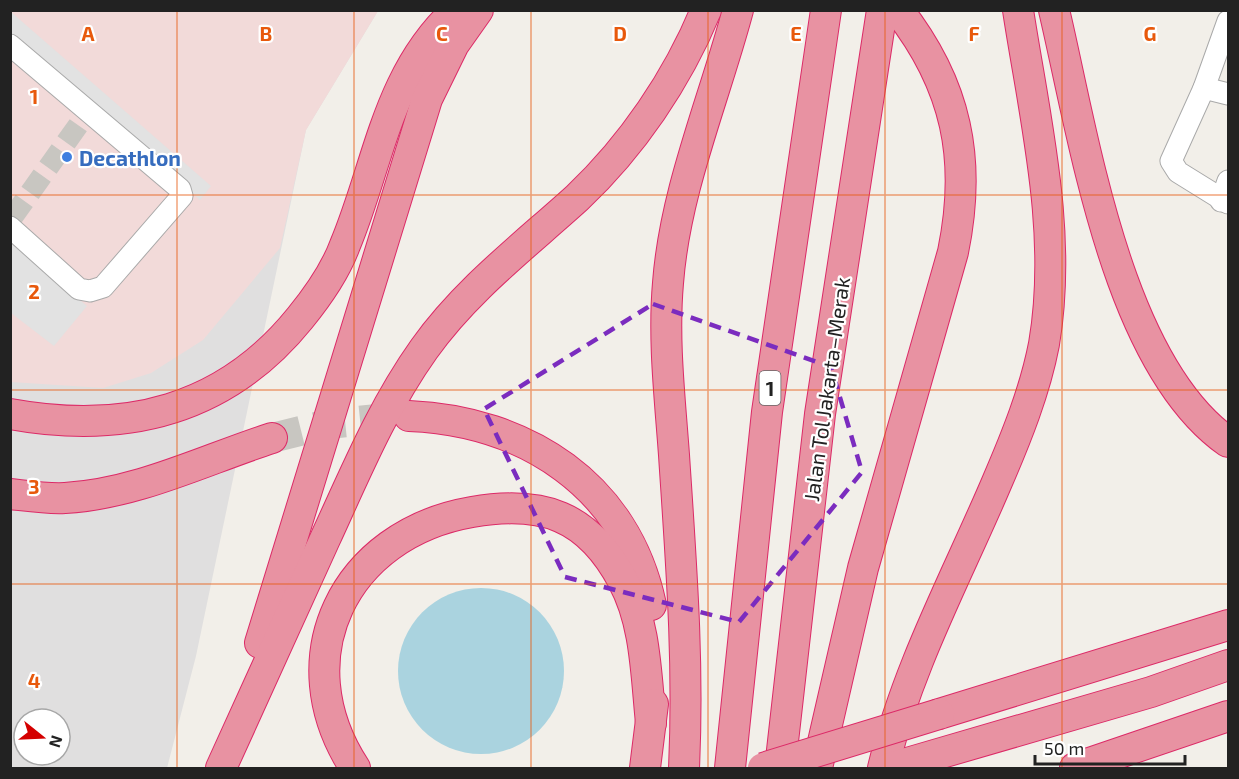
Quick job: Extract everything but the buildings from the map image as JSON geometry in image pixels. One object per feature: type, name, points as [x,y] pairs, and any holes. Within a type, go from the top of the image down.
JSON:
[{"type":"highway","points":[[10,414],[80,422],[104,422],[148,415],[211,393],[233,381],[273,350],[306,311],[331,273],[352,226],[380,136],[396,95],[416,60],[457,10]]},
{"type":"highway","points":[[220,768],[322,449],[427,99],[454,44],[478,10]]},
{"type":"highway","points":[[220,768],[373,434],[408,374],[425,348],[457,310],[495,270],[578,196],[635,132],[679,67],[706,10]]},
{"type":"highway","points":[[684,768],[687,664],[669,381],[668,283],[676,224],[738,10]]},
{"type":"highway","name":"1","points":[[730,768],[767,412],[826,10]]},
{"type":"highway","name":"Jalan Tol Jakarta–Merak","points":[[780,768],[820,414],[882,10]]},
{"type":"highway","points":[[817,768],[863,568],[938,306],[958,225],[961,164],[948,96],[932,59],[898,10]]},
{"type":"highway","points":[[884,768],[913,673],[1014,441],[1044,346],[1052,261],[1050,223],[1018,10]]},
{"type":"highway","points":[[1054,10],[1098,196],[1120,274],[1163,370],[1194,412],[1228,442]]},
{"type":"highway","points":[[409,416],[461,423],[533,446],[564,465],[597,496],[631,549],[650,601],[657,667],[645,768]]},
{"type":"highway","points":[[10,494],[62,499],[107,493],[272,438]]},
{"type":"highway","points":[[356,768],[336,734],[324,680],[325,653],[337,608],[356,576],[390,544],[406,533],[443,519],[481,511],[510,507],[547,511],[581,529],[609,559],[624,582],[639,627],[651,723]]},
{"type":"highway","points":[[763,768],[1228,625]]},
{"type":"highway","points":[[890,768],[1151,692],[1228,665]]},
{"type":"highway","points":[[1076,768],[1228,716]]},
{"type":"street","points":[[1226,195],[1174,170],[1171,161],[1204,88],[1228,21]]},
{"type":"street","points":[[10,45],[85,115],[180,189],[180,201],[103,287],[96,291],[79,289],[11,222]]},
{"type":"street","points":[[1204,88],[1228,94]]},
{"type":"highlighted area","points":[[653,304],[831,367],[862,472],[739,622],[565,577],[484,409]]},
{"type":"shaded area","points":[[10,11],[378,11],[306,130],[196,656],[167,768],[11,768]]},
{"type":"shaded area","points":[[10,11],[378,11],[306,130],[280,248],[203,340],[151,373],[103,388],[11,382]]},
{"type":"shaded area","points":[[11,12],[211,186],[200,200],[11,36]]},
{"type":"shaded area","points":[[10,242],[87,306],[54,346],[11,313]]},
{"type":"water","points":[[481,588],[497,589],[513,594],[540,612],[558,639],[563,655],[563,687],[558,703],[540,730],[513,748],[497,753],[481,754],[465,753],[449,748],[422,730],[404,703],[399,687],[398,671],[399,655],[404,639],[422,612],[449,594],[465,589]]},
{"type":"tunnel","points":[[12,218],[82,120]]},
{"type":"tunnel","points":[[272,438],[328,424],[406,416]]},
{"type":"place","name":"Decathlon","points":[[67,157]]}]
